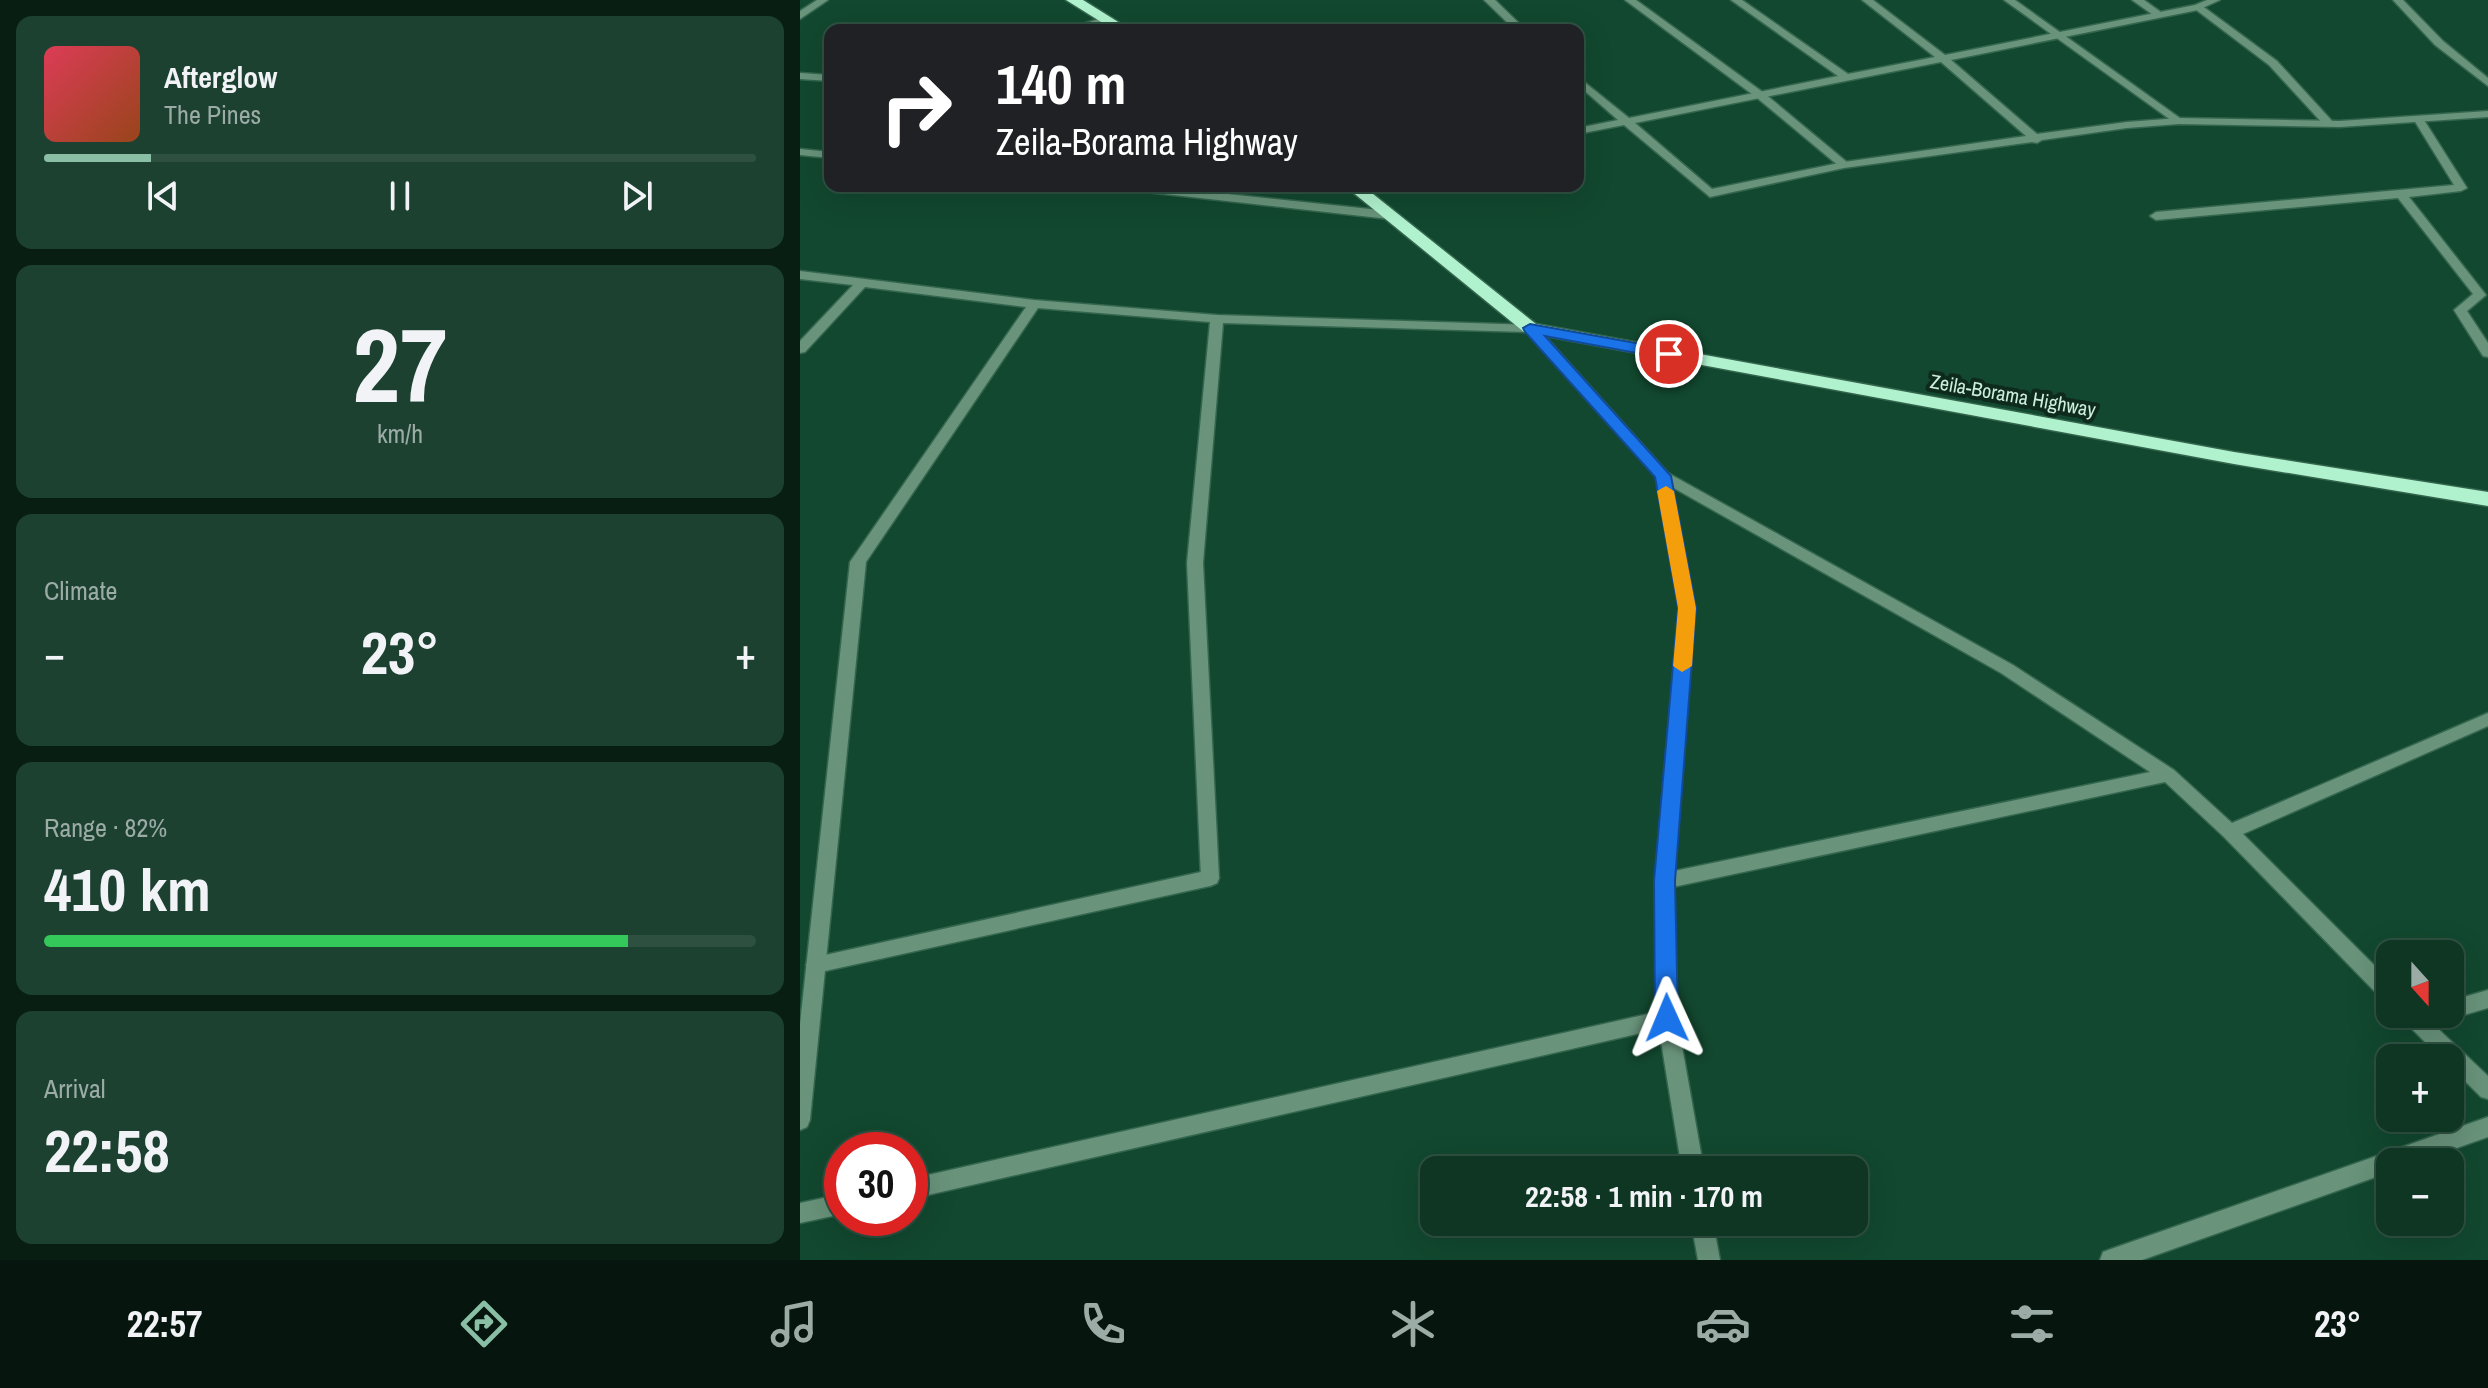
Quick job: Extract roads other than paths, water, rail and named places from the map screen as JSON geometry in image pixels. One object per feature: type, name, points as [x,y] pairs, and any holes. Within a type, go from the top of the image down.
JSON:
[{"type":"highway","points":[[1073,0],[1115,24]]},
{"type":"highway","points":[[1360,192],[1530,328]]},
{"type":"highway","name":"Zeila-Borama Highway","points":[[1530,328],[2234,458],[2488,499]]},
{"type":"street","points":[[800,16],[823,0]]},
{"type":"street","points":[[1489,0],[1515,24]]},
{"type":"street","points":[[1630,0],[1760,95],[1844,165]]},
{"type":"street","points":[[1736,0],[1846,77]]},
{"type":"street","points":[[1867,0],[1943,58],[2037,140]]},
{"type":"street","points":[[2009,0],[2179,121]]},
{"type":"street","points":[[2137,0],[2160,15]]},
{"type":"street","points":[[1584,130],[2160,15],[2215,0]]},
{"type":"street","points":[[2398,0],[2439,43],[2488,83]]},
{"type":"street","points":[[2198,7],[2273,63],[2329,124]]},
{"type":"street","points":[[1090,24],[1108,19]]},
{"type":"street","points":[[800,76],[824,78]]},
{"type":"street","points":[[1584,85],[1710,193],[1844,165],[2127,125],[2179,121],[2329,124],[2488,114]]},
{"type":"street","points":[[2156,216],[2461,188],[2419,120]]},
{"type":"street","points":[[800,152],[824,154]]},
{"type":"street","points":[[1175,192],[1389,215]]},
{"type":"street","points":[[2401,194],[2484,296],[2460,310],[2488,353]]},
{"type":"street","points":[[800,275],[1034,304],[1217,319],[1530,328],[1663,476],[2007,669],[2168,775],[2230,832],[2376,980]]},
{"type":"street","points":[[800,349],[861,284]]},
{"type":"street","points":[[800,1120],[858,562],[1034,304]]},
{"type":"street","points":[[816,965],[1210,878],[1195,563],[1217,319]]},
{"type":"street","points":[[1663,476],[1687,608],[1664,881],[1667,1018],[1691,1156]]},
{"type":"street","points":[[2230,832],[2488,719]]},
{"type":"street","points":[[1664,881],[2168,775]]},
{"type":"street","points":[[2464,1006],[2488,999]]},
{"type":"street","points":[[928,1185],[1667,1018]]},
{"type":"street","points":[[2424,1028],[2488,1090]]},
{"type":"street","points":[[2111,1260],[2488,1127]]},
{"type":"street","points":[[800,1213],[824,1208]]},
{"type":"street","points":[[1705,1236],[1709,1260]]}]
